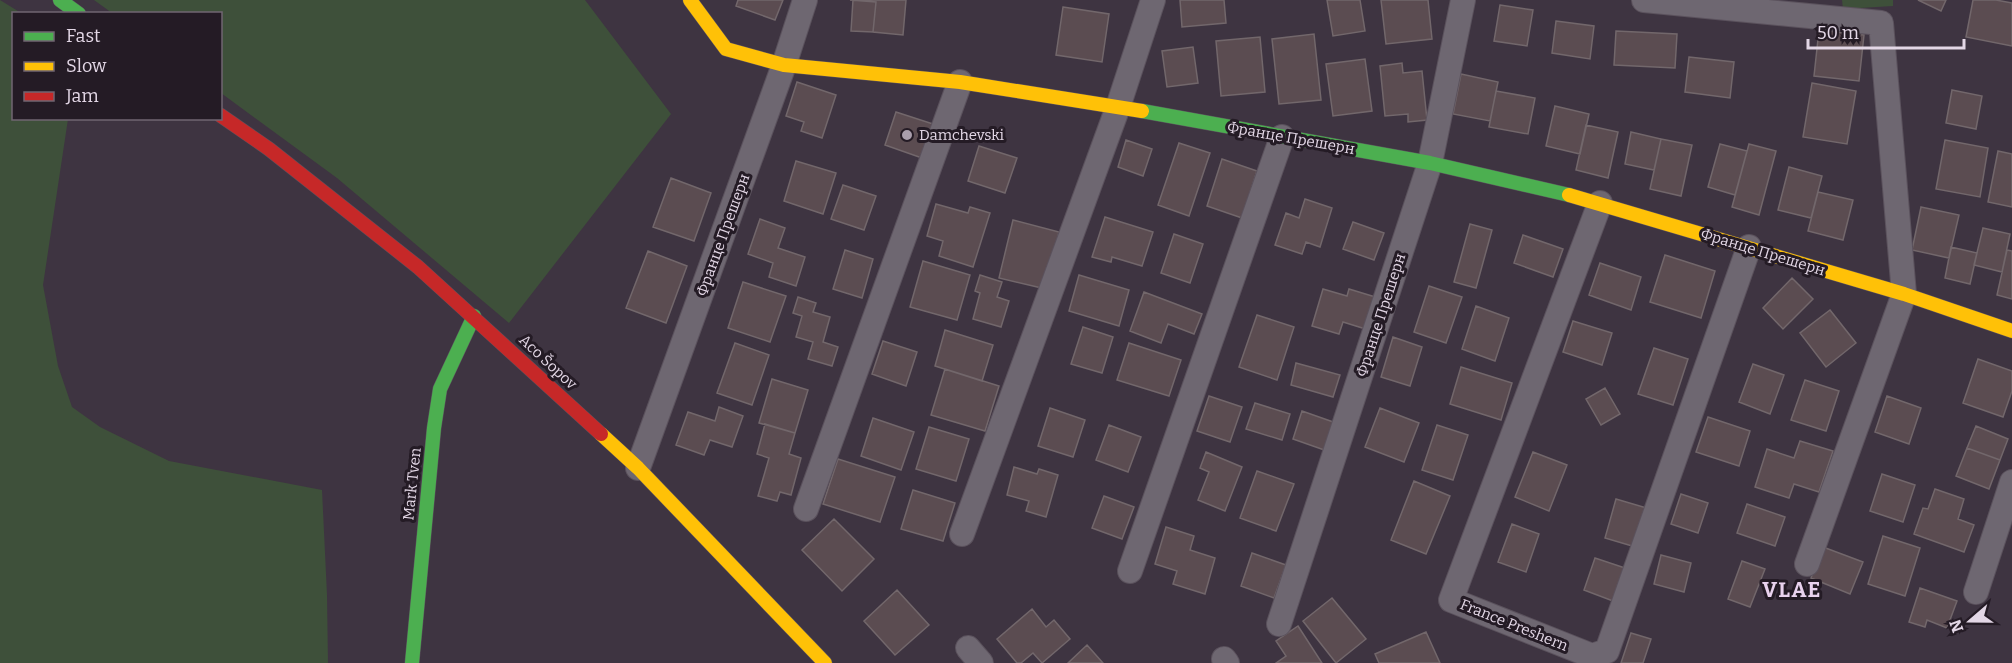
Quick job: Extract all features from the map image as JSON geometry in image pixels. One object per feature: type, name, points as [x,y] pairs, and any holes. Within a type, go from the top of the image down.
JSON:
[{"type":"street","points":[[60,0],[76,12]]},
{"type":"street","name":"Францe Прешерн","points":[[690,0],[726,49],[784,65],[960,82],[1118,107],[1430,163],[1600,203],[1904,294],[2012,331]]},
{"type":"street","name":"Франце Прешерн","points":[[638,468],[784,65],[805,0]]},
{"type":"street","points":[[962,534],[1118,107],[1153,0]]},
{"type":"street","name":"Франце Прешерн","points":[[1279,624],[1430,163],[1463,0]]},
{"type":"street","points":[[1644,0],[1881,22],[1904,294],[1807,564]]},
{"type":"street","points":[[806,509],[960,82]]},
{"type":"street","name":"Aco Šopov","points":[[222,116],[269,149],[418,267],[474,316],[638,468],[825,663]]},
{"type":"street","points":[[1130,571],[1282,137]]},
{"type":"street","name":"France Preshern","points":[[1600,203],[1451,600],[1592,656],[1607,651],[1749,247]]},
{"type":"street","name":"Mark Tven","points":[[412,663],[434,428],[440,389],[474,316]]},
{"type":"street","points":[[1976,592],[2012,482]]},
{"type":"green space","points":[[0,0],[19,12],[12,12],[12,120],[68,120],[43,285],[58,366],[72,407],[100,427],[169,461],[322,490],[328,663],[0,663]]},
{"type":"green space","points":[[94,0],[585,0],[671,114],[509,323],[337,178],[222,94],[222,12],[111,12]]},
{"type":"green space","points":[[1842,0],[1893,0],[1893,6],[1843,9]]},
{"type":"building","points":[[738,0],[783,0],[775,20],[736,6]]},
{"type":"building","points":[[850,0],[906,0],[903,35],[873,32],[876,2]]},
{"type":"building","points":[[853,0],[876,2],[873,32],[851,31]]},
{"type":"building","points":[[1180,0],[1224,0],[1226,23],[1182,27]]},
{"type":"building","points":[[1327,0],[1360,0],[1365,31],[1333,36]]},
{"type":"building","points":[[1381,0],[1428,0],[1432,39],[1386,44]]},
{"type":"building","points":[[1918,0],[1946,0],[1941,11]]},
{"type":"building","points":[[1973,0],[2012,3],[2012,46],[1966,37]]},
{"type":"building","points":[[1500,5],[1533,10],[1527,46],[1494,41]]},
{"type":"building","points":[[1063,7],[1109,14],[1102,62],[1056,55]]},
{"type":"building","points":[[1556,21],[1594,26],[1590,59],[1552,53]]},
{"type":"building","points":[[1819,30],[1864,35],[1859,81],[1814,76]]},
{"type":"building","points":[[1616,31],[1677,34],[1675,68],[1614,65]]},
{"type":"building","points":[[1314,34],[1321,100],[1279,104],[1272,39]]},
{"type":"building","points":[[1260,37],[1265,92],[1221,96],[1216,41]]},
{"type":"building","points":[[1193,47],[1198,83],[1167,87],[1162,51]]},
{"type":"building","points":[[1689,57],[1734,62],[1730,98],[1685,92]]},
{"type":"building","points":[[1365,59],[1372,111],[1333,116],[1326,64]]},
{"type":"building","points":[[1402,63],[1403,73],[1422,71],[1427,120],[1408,122],[1408,114],[1385,116],[1380,66]]},
{"type":"building","points":[[1461,74],[1498,82],[1490,121],[1453,114]]},
{"type":"building","points":[[797,82],[836,95],[822,138],[801,131],[804,122],[786,116]]},
{"type":"building","points":[[1812,83],[1856,91],[1847,144],[1803,137]]},
{"type":"building","points":[[1952,90],[1982,96],[1976,129],[1946,123]]},
{"type":"building","points":[[1496,91],[1535,98],[1528,134],[1489,127]]},
{"type":"building","points":[[1555,106],[1589,114],[1580,154],[1546,146]]},
{"type":"building","points":[[896,112],[933,124],[922,158],[885,145]]},
{"type":"building","points":[[1586,125],[1618,132],[1608,178],[1576,170]]},
{"type":"building","points":[[1631,132],[1661,139],[1654,170],[1625,164]]},
{"type":"building","points":[[1661,139],[1692,145],[1681,196],[1650,189]]},
{"type":"building","points":[[1126,140],[1152,149],[1143,176],[1118,167]]},
{"type":"building","points":[[1945,140],[1988,148],[1980,197],[1936,189]]},
{"type":"building","points":[[1179,143],[1210,153],[1189,216],[1158,205]]},
{"type":"building","points":[[1720,144],[1747,151],[1735,195],[1708,187]]},
{"type":"building","points":[[1749,144],[1776,151],[1759,215],[1732,207]]},
{"type":"building","points":[[979,146],[1017,158],[1005,193],[968,181]]},
{"type":"building","points":[[1998,151],[2012,154],[2012,207],[1988,202]]},
{"type":"building","points":[[1222,159],[1257,171],[1242,218],[1207,206]]},
{"type":"building","points":[[796,161],[836,173],[823,214],[784,201]]},
{"type":"building","points":[[1789,167],[1822,176],[1811,218],[1778,210]]},
{"type":"building","points":[[671,178],[711,193],[694,241],[653,227]]},
{"type":"building","points":[[843,185],[876,196],[864,230],[831,219]]},
{"type":"building","points":[[1818,192],[1853,200],[1843,240],[1808,231]]},
{"type":"building","points":[[1305,199],[1332,208],[1320,247],[1306,242],[1302,254],[1275,245],[1286,213],[1299,218]]},
{"type":"building","points":[[936,204],[968,213],[970,207],[990,213],[973,267],[939,256],[943,241],[927,236]]},
{"type":"building","points":[[1921,207],[1959,215],[1949,258],[1912,250]]},
{"type":"building","points":[[1105,217],[1153,232],[1142,266],[1112,257],[1111,262],[1092,257]]},
{"type":"building","points":[[760,219],[785,228],[778,248],[805,257],[796,286],[769,277],[773,263],[748,254]]},
{"type":"building","points":[[1013,220],[1059,232],[1046,289],[999,278]]},
{"type":"building","points":[[1353,222],[1384,233],[1374,260],[1343,249]]},
{"type":"building","points":[[1470,224],[1492,230],[1476,288],[1454,282]]},
{"type":"building","points":[[1983,228],[2010,234],[2002,272],[1974,265]]},
{"type":"building","points":[[1174,234],[1203,244],[1190,283],[1161,273]]},
{"type":"building","points":[[1523,235],[1563,249],[1553,277],[1514,263]]},
{"type":"building","points":[[1951,247],[1977,253],[1970,284],[1945,278]]},
{"type":"building","points":[[845,250],[873,259],[862,298],[833,289]]},
{"type":"building","points":[[2007,250],[2012,251],[2012,299],[1997,295]]},
{"type":"building","points":[[648,251],[687,266],[666,323],[626,308]]},
{"type":"building","points":[[1665,255],[1715,271],[1701,318],[1650,302]]},
{"type":"building","points":[[923,261],[970,275],[957,320],[910,307]]},
{"type":"building","points":[[1600,263],[1641,277],[1631,310],[1589,295]]},
{"type":"building","points":[[980,275],[1002,282],[997,297],[1009,301],[1001,327],[973,319],[980,293],[975,291]]},
{"type":"building","points":[[1079,275],[1129,290],[1119,326],[1069,311]]},
{"type":"building","points":[[1792,278],[1813,299],[1783,329],[1763,308]]},
{"type":"building","points":[[743,282],[786,296],[770,342],[728,328]]},
{"type":"building","points":[[1429,286],[1462,297],[1446,343],[1414,332]]},
{"type":"building","points":[[1323,289],[1347,296],[1349,289],[1382,299],[1372,331],[1343,322],[1339,334],[1312,326]]},
{"type":"building","points":[[1144,292],[1202,314],[1194,334],[1168,324],[1161,343],[1130,331]]},
{"type":"building","points":[[798,297],[816,303],[813,312],[830,317],[823,342],[838,347],[832,366],[808,359],[813,342],[796,337],[802,316],[793,313]]},
{"type":"building","points":[[1476,306],[1509,318],[1495,361],[1462,349]]},
{"type":"building","points":[[1830,310],[1856,343],[1826,367],[1800,333]]},
{"type":"building","points":[[1257,315],[1294,327],[1277,380],[1239,367]]},
{"type":"building","points":[[1573,321],[1612,333],[1602,365],[1563,352]]},
{"type":"building","points":[[1083,327],[1113,337],[1102,373],[1071,364]]},
{"type":"building","points":[[945,330],[993,345],[982,381],[935,366]]},
{"type":"building","points":[[1393,337],[1422,347],[1410,386],[1381,377]]},
{"type":"building","points":[[883,341],[917,352],[906,386],[872,374]]},
{"type":"building","points":[[735,343],[769,355],[752,405],[717,393]]},
{"type":"building","points":[[1129,343],[1181,360],[1169,396],[1117,380]]},
{"type":"building","points":[[1654,348],[1688,359],[1673,405],[1638,394]]},
{"type":"building","points":[[1978,359],[2012,371],[2012,391],[2003,417],[1963,403]]},
{"type":"building","points":[[1296,363],[1340,375],[1333,397],[1291,385]]},
{"type":"building","points":[[1753,364],[1784,375],[1770,414],[1739,402]]},
{"type":"building","points":[[1461,367],[1512,383],[1501,420],[1450,404]]},
{"type":"building","points":[[945,369],[999,386],[985,431],[931,415]]},
{"type":"building","points":[[772,379],[808,390],[795,433],[759,423]]},
{"type":"building","points":[[1805,380],[1839,391],[1826,431],[1791,420]]},
{"type":"building","points":[[1605,388],[1620,414],[1601,425],[1586,399]]},
{"type":"building","points":[[1209,396],[1242,407],[1230,442],[1197,431]]},
{"type":"building","points":[[1887,396],[1921,408],[1909,444],[1875,432]]},
{"type":"building","points":[[1255,403],[1290,414],[1282,440],[1246,429]]},
{"type":"building","points":[[719,407],[743,416],[732,447],[710,440],[704,455],[676,445],[688,412],[715,421]]},
{"type":"building","points":[[1050,408],[1085,420],[1073,457],[1038,446]]},
{"type":"building","points":[[1380,408],[1419,423],[1404,462],[1365,447]]},
{"type":"building","points":[[1302,411],[1339,424],[1330,452],[1293,439]]},
{"type":"building","points":[[1708,417],[1750,431],[1739,466],[1696,452]]},
{"type":"building","points":[[873,418],[914,432],[901,470],[861,456]]},
{"type":"building","points":[[765,424],[795,433],[789,454],[801,458],[791,495],[780,492],[777,501],[758,496],[769,458],[757,454]]},
{"type":"building","points":[[1109,425],[1141,437],[1128,472],[1096,460]]},
{"type":"building","points":[[1437,425],[1468,435],[1453,480],[1422,470]]},
{"type":"building","points":[[1976,426],[2008,439],[2000,460],[1967,448]]},
{"type":"building","points":[[929,427],[969,439],[956,481],[916,469]]},
{"type":"building","points":[[1800,441],[1833,451],[1819,492],[1794,484],[1789,498],[1755,487],[1767,449],[1794,458]]},
{"type":"building","points":[[1967,448],[2000,460],[1989,489],[1956,476]]},
{"type":"building","points":[[1206,452],[1242,467],[1225,511],[1198,500],[1209,472],[1200,468]]},
{"type":"building","points":[[1533,452],[1567,465],[1549,511],[1515,497]]},
{"type":"building","points":[[838,459],[895,477],[880,522],[823,504]]},
{"type":"building","points":[[1014,467],[1037,474],[1039,469],[1058,475],[1046,517],[1026,511],[1029,501],[1007,495]]},
{"type":"building","points":[[1257,471],[1294,484],[1276,531],[1240,518]]},
{"type":"building","points":[[1882,474],[1915,485],[1903,522],[1870,511]]},
{"type":"building","points":[[1414,481],[1450,496],[1426,554],[1391,540]]},
{"type":"building","points":[[1935,489],[1964,499],[1958,519],[1974,525],[1964,552],[1914,534],[1923,508],[1928,509]]},
{"type":"building","points":[[913,490],[955,503],[943,541],[901,529]]},
{"type":"building","points":[[1681,494],[1708,503],[1698,533],[1671,524]]},
{"type":"building","points":[[1104,496],[1134,507],[1122,539],[1092,528]]},
{"type":"building","points":[[1616,499],[1650,509],[1639,548],[1605,538]]},
{"type":"building","points":[[1747,504],[1785,517],[1775,546],[1737,533]]},
{"type":"building","points":[[834,519],[874,559],[842,591],[802,550]]},
{"type":"building","points":[[1512,524],[1539,534],[1526,572],[1498,562]]},
{"type":"building","points":[[1166,527],[1194,536],[1190,550],[1215,558],[1205,594],[1173,584],[1177,571],[1155,564]]},
{"type":"building","points":[[1883,536],[1920,548],[1905,596],[1868,584]]},
{"type":"building","points":[[1823,547],[1863,562],[1850,594],[1811,578]]},
{"type":"building","points":[[1252,553],[1286,565],[1274,598],[1241,586]]},
{"type":"building","points":[[1661,555],[1691,563],[1684,592],[1654,584]]},
{"type":"building","points":[[1595,558],[1625,568],[1613,601],[1584,590]]},
{"type":"building","points":[[1742,561],[1765,569],[1750,607],[1728,599]]},
{"type":"building","points":[[1920,588],[1957,601],[1947,628],[1927,620],[1925,627],[1909,622]]},
{"type":"building","points":[[897,590],[929,625],[895,655],[864,621]]},
{"type":"building","points":[[1332,598],[1366,639],[1336,663],[1303,621]]},
{"type":"building","points":[[1032,609],[1046,627],[1054,620],[1070,639],[1042,663],[1033,653],[1021,663],[1017,663],[997,639]]},
{"type":"building","points":[[1298,626],[1322,663],[1276,663],[1286,656],[1276,641]]},
{"type":"building","points":[[1426,632],[1440,663],[1379,663],[1375,654]]},
{"type":"building","points":[[1631,633],[1651,639],[1643,663],[1621,663]]},
{"type":"building","points":[[1087,645],[1103,663],[1068,663]]},
{"type":"traffic: fast","points":[[60,0],[76,12]]},
{"type":"traffic: fast","points":[[1142,111],[1430,163],[1569,195]]},
{"type":"traffic: fast","points":[[412,663],[434,428],[440,389],[474,316]]},
{"type":"traffic: slow","points":[[690,0],[726,49],[784,65],[960,82],[1142,111]]},
{"type":"traffic: slow","points":[[1569,195],[1904,294],[2012,331]]},
{"type":"traffic: slow","points":[[601,434],[638,468],[825,663]]},
{"type":"traffic: jam","points":[[222,116],[269,149],[418,267],[601,434]]},
{"type":"place","name":"Damchevski","points":[[907,135]]},
{"type":"district","name":"VLAE","points":[[1792,590]]}]
